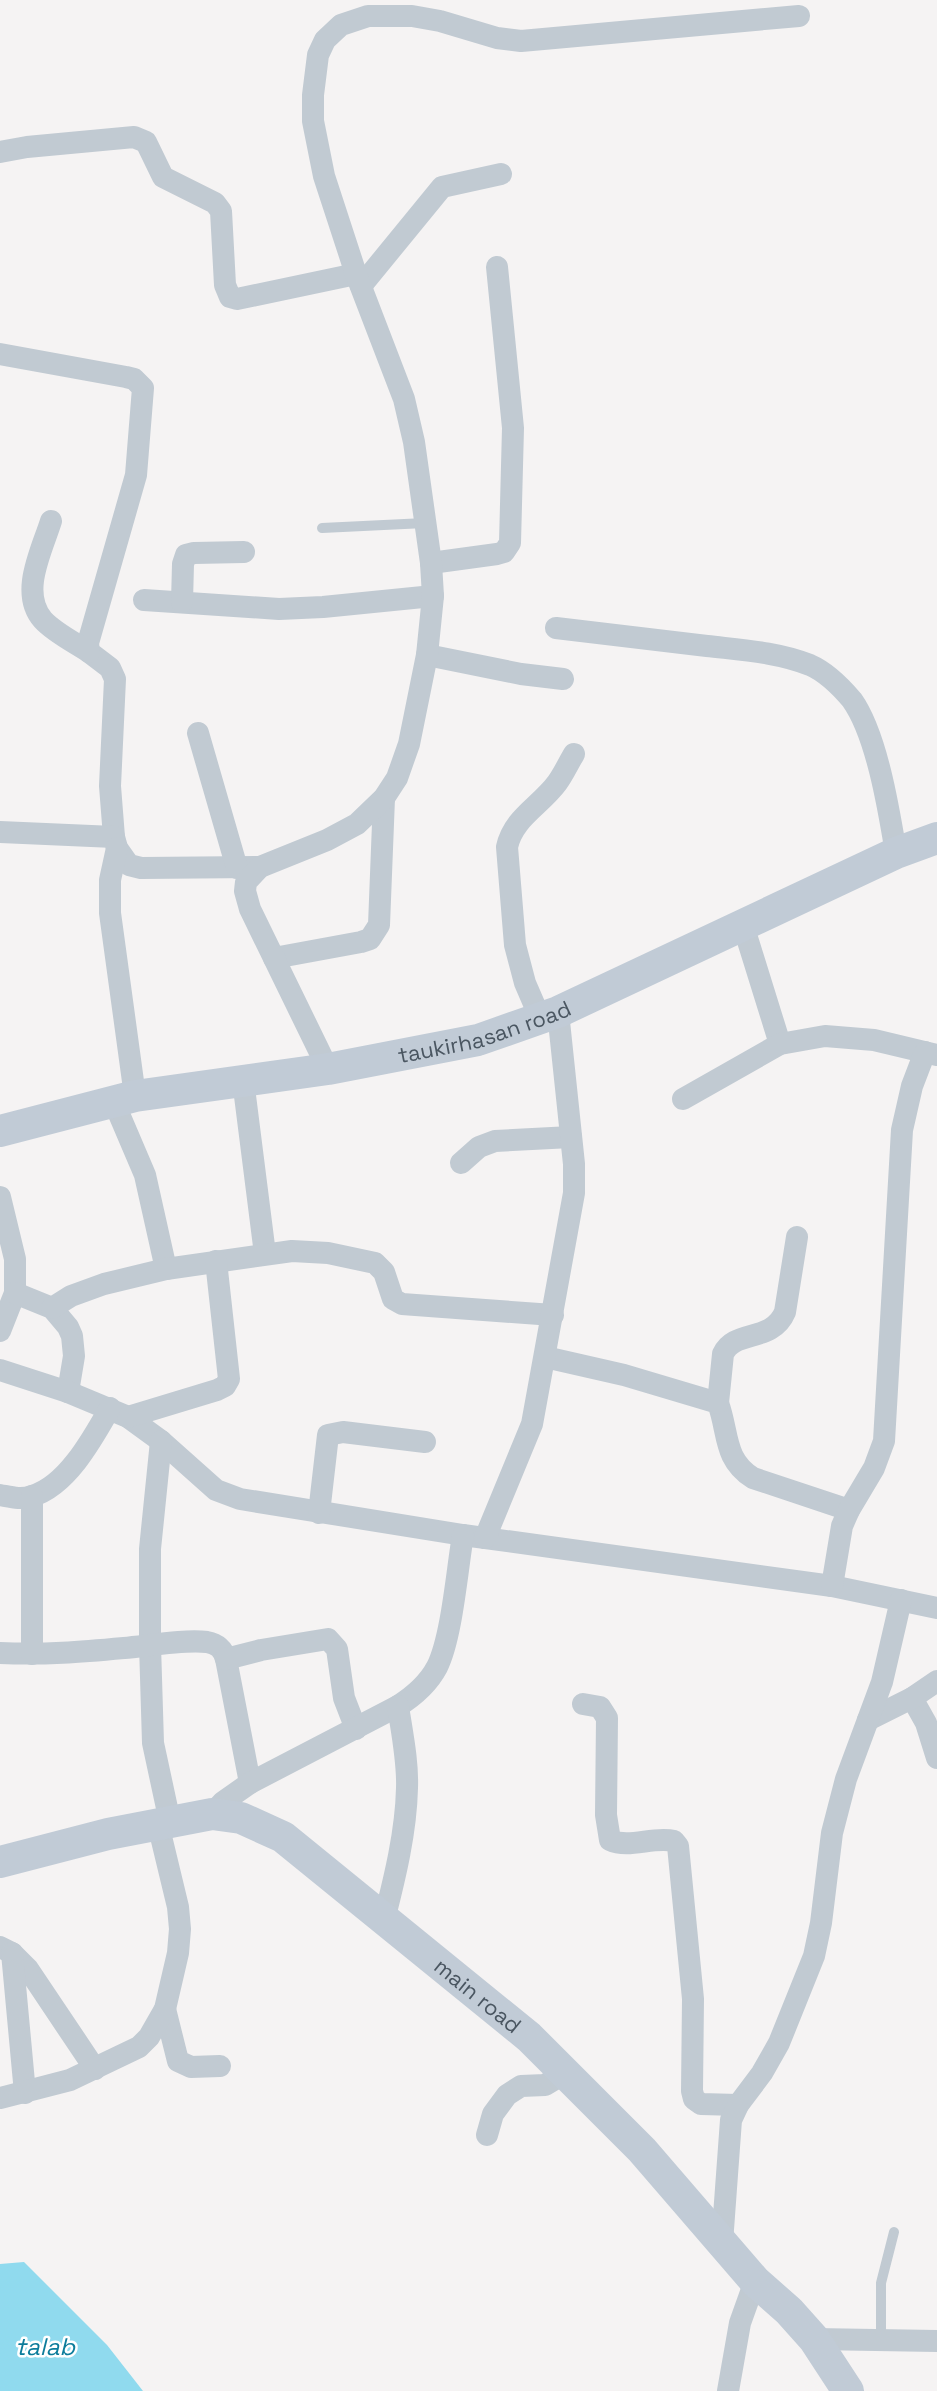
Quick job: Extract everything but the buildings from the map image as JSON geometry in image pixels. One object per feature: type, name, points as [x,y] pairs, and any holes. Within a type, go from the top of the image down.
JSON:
[{"type":"main road","name":"taukirhasan road","points":[[0,1131],[124,1098],[327,1069],[478,1040],[550,1016],[896,853],[937,838]]},
{"type":"main road","name":"main road","points":[[0,1862],[108,1834],[212,1814],[241,1818],[283,1838],[529,2037],[642,2150],[755,2281],[789,2311],[814,2339],[848,2391]]},
{"type":"street","points":[[115,842],[129,865],[141,868],[260,867],[327,840],[357,824],[384,798],[397,778],[409,744],[427,655],[433,596],[431,563],[414,442],[404,399],[359,280],[324,176],[314,121],[313,95],[318,55],[325,40],[341,25],[368,16],[412,16],[440,21],[497,38],[521,41],[799,16]]},
{"type":"street","points":[[0,152],[27,147],[134,137],[146,142],[163,177],[215,203],[221,211],[225,285],[230,297],[237,299],[359,280],[442,188],[501,174]]},
{"type":"street","points":[[431,563],[497,554],[504,552],[510,543],[513,428],[497,267]]},
{"type":"street","points":[[0,354],[126,377],[134,380],[143,388],[136,475],[88,643],[89,652]]},
{"type":"street","points":[[51,521],[33,581],[34,607],[47,624],[110,668],[115,679],[110,786],[115,842],[110,880],[110,913],[124,1098],[124,1130],[145,1175],[166,1269]]},
{"type":"street","points":[[182,602],[183,564],[186,555],[244,552]]},
{"type":"street","points":[[144,600],[279,609],[433,596]]},
{"type":"street","points":[[556,628],[750,651],[786,657],[812,666],[836,683],[853,702],[867,731],[886,792],[896,853]]},
{"type":"street","points":[[427,655],[520,674],[563,679]]},
{"type":"street","points":[[198,733],[237,868]]},
{"type":"street","points":[[485,1538],[532,1424],[574,1193],[571,1137],[550,1016],[525,983],[515,945],[507,847],[510,835],[517,824],[556,784],[574,754]]},
{"type":"street","points":[[274,958],[370,939],[379,925],[384,798]]},
{"type":"street","points":[[0,832],[115,842]]},
{"type":"street","points":[[260,867],[246,882],[245,891],[250,909],[327,1069]]},
{"type":"street","points":[[743,925],[780,1044]]},
{"type":"street","points":[[683,1099],[780,1044],[825,1036],[874,1040],[931,1054],[912,1086],[902,1130],[884,1441],[874,1468],[842,1526],[832,1586]]},
{"type":"street","points":[[243,1080],[265,1254]]},
{"type":"street","points":[[461,1163],[479,1147],[495,1141],[571,1137]]},
{"type":"street","points":[[0,1197],[15,1260],[15,1293],[0,1331]]},
{"type":"street","points":[[797,1237],[785,1312],[771,1330],[737,1341],[726,1348],[723,1354],[718,1403],[723,1416],[727,1444],[740,1470],[753,1478],[849,1510]]},
{"type":"street","points":[[52,1308],[71,1296],[104,1284],[166,1269],[292,1251],[328,1253],[375,1263],[384,1272],[393,1299],[402,1304],[553,1315]]},
{"type":"street","points":[[0,1495],[19,1498],[32,1496],[53,1486],[119,1413],[217,1390],[225,1386],[229,1379],[216,1262]]},
{"type":"street","points":[[15,1293],[52,1308],[68,1327],[72,1336],[74,1356],[68,1392]]},
{"type":"street","points":[[545,1357],[624,1375],[718,1403]]},
{"type":"street","points":[[0,1370],[68,1392],[119,1413],[161,1441],[216,1490],[240,1499],[463,1535],[832,1586],[937,1608]]},
{"type":"street","points":[[320,1513],[328,1435],[343,1432],[425,1442]]},
{"type":"street","points":[[0,2098],[70,2080],[139,2047],[149,2037],[165,2009],[178,1953],[180,1929],[153,1743],[150,1549],[161,1441]]},
{"type":"street","points":[[32,1496],[32,1654]]},
{"type":"street","points":[[212,1814],[223,1802],[250,1783],[398,1706],[411,1698],[428,1682],[438,1665],[446,1635],[463,1535]]},
{"type":"street","points":[[722,2243],[731,2120],[738,2105],[762,2073],[779,2043],[814,1956],[821,1923],[832,1833],[846,1779],[882,1682],[901,1600]]},
{"type":"street","points":[[226,1659],[261,1650],[328,1639],[337,1648],[344,1698],[356,1729]]},
{"type":"street","points":[[0,1653],[57,1655],[150,1645],[205,1642],[215,1644],[223,1650],[226,1659],[250,1783]]},
{"type":"street","points":[[868,1720],[912,1698],[937,1681]]},
{"type":"street","points":[[912,1698],[926,1723],[937,1758]]},
{"type":"street","points":[[584,1704],[600,1707],[607,1718],[606,1815],[610,1840],[618,1844],[664,1839],[674,1841],[678,1846],[693,2000],[692,2091],[694,2099],[701,2104],[738,2105]]},
{"type":"street","points":[[384,1920],[393,1882],[407,1788],[398,1706]]},
{"type":"street","points":[[6,1950],[28,1969],[95,2069]]},
{"type":"street","points":[[6,1950],[25,2093]]},
{"type":"street","points":[[165,2009],[178,2061],[191,2067],[220,2066]]},
{"type":"street","points":[[487,2135],[493,2114],[507,2095],[521,2086],[545,2085],[565,2073]]},
{"type":"street","points":[[728,2391],[740,2323],[755,2281]]},
{"type":"street","points":[[814,2339],[937,2342]]},
{"type":"lane","points":[[322,528],[425,523]]},
{"type":"lane","points":[[881,2341],[881,2283],[894,2232]]},
{"type":"water","name":"talab","points":[[24,2262],[107,2345],[143,2391],[0,2391],[0,2264]]}]
